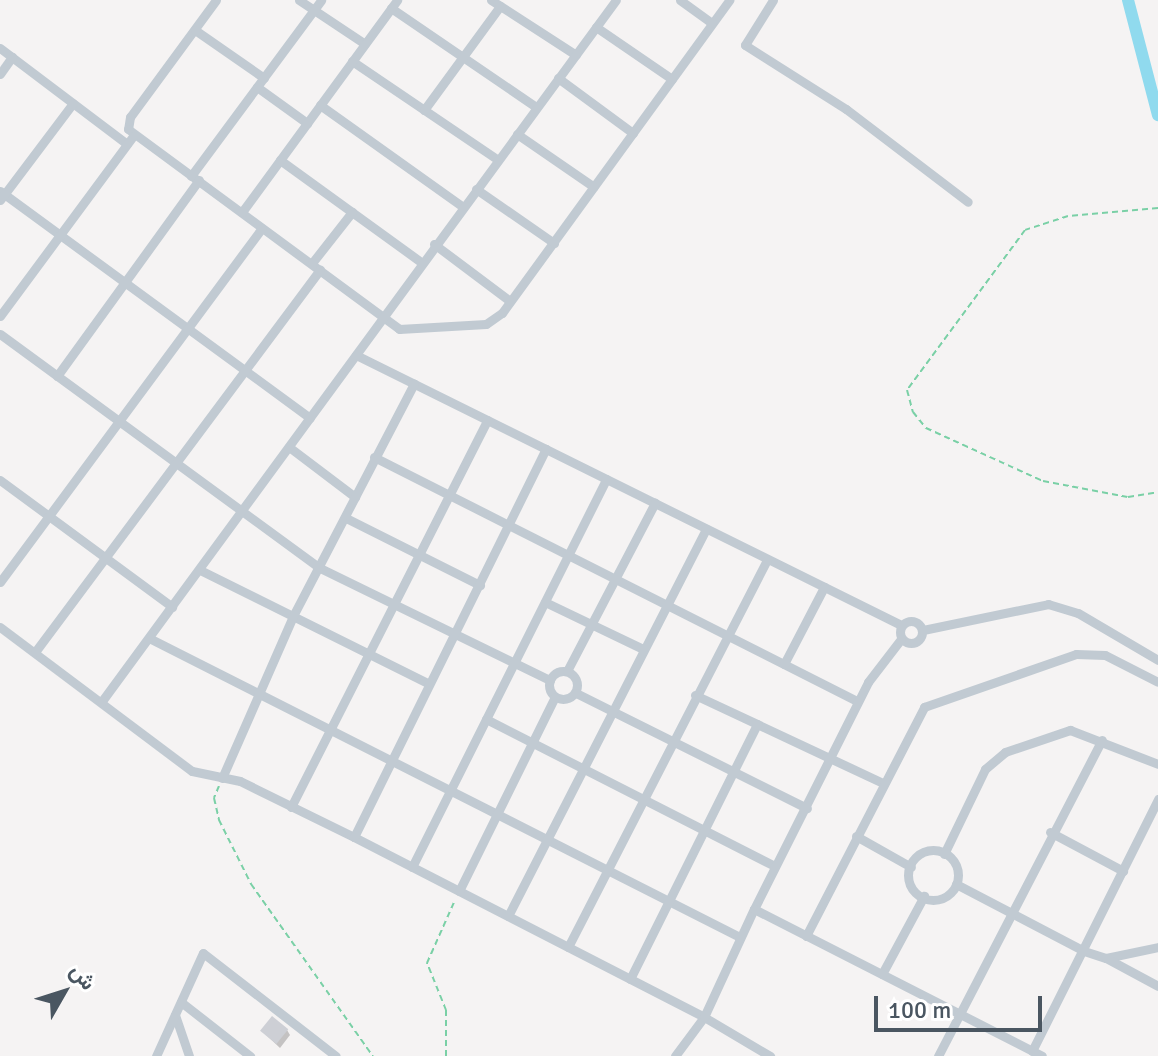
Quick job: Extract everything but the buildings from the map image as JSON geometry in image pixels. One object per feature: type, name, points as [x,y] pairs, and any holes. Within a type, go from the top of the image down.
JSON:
[{"type":"street","points":[[0,316],[130,140],[130,117],[216,0]]},
{"type":"street","points":[[299,0],[365,44]]},
{"type":"street","points":[[57,376],[260,82],[321,0]]},
{"type":"street","points":[[491,0],[576,55]]},
{"type":"street","points":[[102,701],[434,244],[616,0]]},
{"type":"street","points":[[680,0],[712,23]]},
{"type":"street","points":[[0,48],[73,103],[195,178],[399,329],[486,324],[510,301],[554,243],[729,0]]},
{"type":"street","points":[[773,0],[745,45],[846,109],[968,202]]},
{"type":"street","points":[[242,212],[394,4],[536,107]]},
{"type":"street","points":[[424,110],[500,6]]},
{"type":"street","points":[[596,27],[672,79]]},
{"type":"street","points":[[195,30],[307,123]]},
{"type":"street","points":[[0,74],[12,57]]},
{"type":"street","points":[[352,61],[497,159]]},
{"type":"street","points":[[558,78],[633,133]]},
{"type":"street","points":[[73,103],[1,195],[310,418]]},
{"type":"street","points":[[320,105],[463,207]]},
{"type":"street","points":[[517,134],[594,187]]},
{"type":"street","points":[[280,160],[421,262]]},
{"type":"street","points":[[476,189],[554,243]]},
{"type":"street","points":[[35,652],[177,464],[352,212]]},
{"type":"street","points":[[0,582],[262,228]]},
{"type":"street","points":[[434,244],[510,301]]},
{"type":"street","points":[[0,334],[320,568],[550,680],[555,697],[459,891]]},
{"type":"street","points":[[356,355],[901,625]]},
{"type":"street","points":[[222,778],[293,616],[414,384]]},
{"type":"street","points":[[291,807],[487,420]]},
{"type":"street","points":[[289,447],[355,497]]},
{"type":"street","points":[[354,837],[546,449]]},
{"type":"street","points":[[374,457],[857,701]]},
{"type":"street","points":[[412,867],[606,479]]},
{"type":"street","points":[[0,480],[172,607]]},
{"type":"street","points":[[550,680],[567,671],[594,625],[655,503]]},
{"type":"street","points":[[346,518],[480,585]]},
{"type":"street","points":[[508,916],[706,529]]},
{"type":"street","points":[[568,947],[671,740],[767,559]]},
{"type":"street","points":[[200,570],[428,683]]},
{"type":"street","points":[[784,664],[824,587]]},
{"type":"street","points":[[545,602],[643,649]]},
{"type":"street","points":[[923,630],[1048,604],[1078,613],[1158,660]]},
{"type":"street","points":[[901,625],[911,620],[923,630]]},
{"type":"street","points":[[675,1056],[704,1017],[740,937],[807,808],[857,701],[878,663],[901,639],[901,625]]},
{"type":"street","points":[[0,627],[192,771],[222,778],[354,837],[704,1017],[770,1056]]},
{"type":"street","points":[[901,639],[918,641],[923,630]]},
{"type":"street","points":[[149,638],[740,937]]},
{"type":"street","points":[[806,936],[915,720],[936,700],[1092,652],[1158,682]]},
{"type":"street","points":[[567,671],[578,685],[576,693]]},
{"type":"street","points":[[555,697],[576,693],[807,808]]},
{"type":"street","points":[[695,695],[883,783]]},
{"type":"street","points":[[486,719],[775,866]]},
{"type":"street","points":[[630,979],[757,724]]},
{"type":"street","points":[[944,854],[994,759],[1070,730],[1158,764]]},
{"type":"street","points":[[938,1056],[1050,832],[1102,740]]},
{"type":"street","points":[[1032,1051],[1158,799]]},
{"type":"street","points":[[1050,832],[1123,871]]},
{"type":"street","points":[[856,836],[911,867]]},
{"type":"street","points":[[924,850],[944,854],[957,867],[956,884],[945,900],[924,896],[907,884],[911,867],[924,850]]},
{"type":"street","points":[[956,884],[1158,986]]},
{"type":"street","points":[[882,974],[924,896]]},
{"type":"street","points":[[754,909],[1042,1056]]},
{"type":"street","points":[[1106,958],[1158,947]]},
{"type":"street","points":[[156,1056],[203,953],[336,1056]]},
{"type":"street","points":[[181,1002],[250,1056]]},
{"type":"street","points":[[175,1015],[189,1056]]},
{"type":"path","points":[[1158,208],[1068,216],[1025,230],[907,390],[913,412],[926,428],[1043,481],[1128,497],[1158,492]]},
{"type":"path","points":[[222,778],[214,798],[219,820],[251,884],[373,1056]]},
{"type":"path","points":[[446,1056],[446,1010],[427,963],[459,891]]},
{"type":"waterway","points":[[1128,0],[1158,115]]}]
